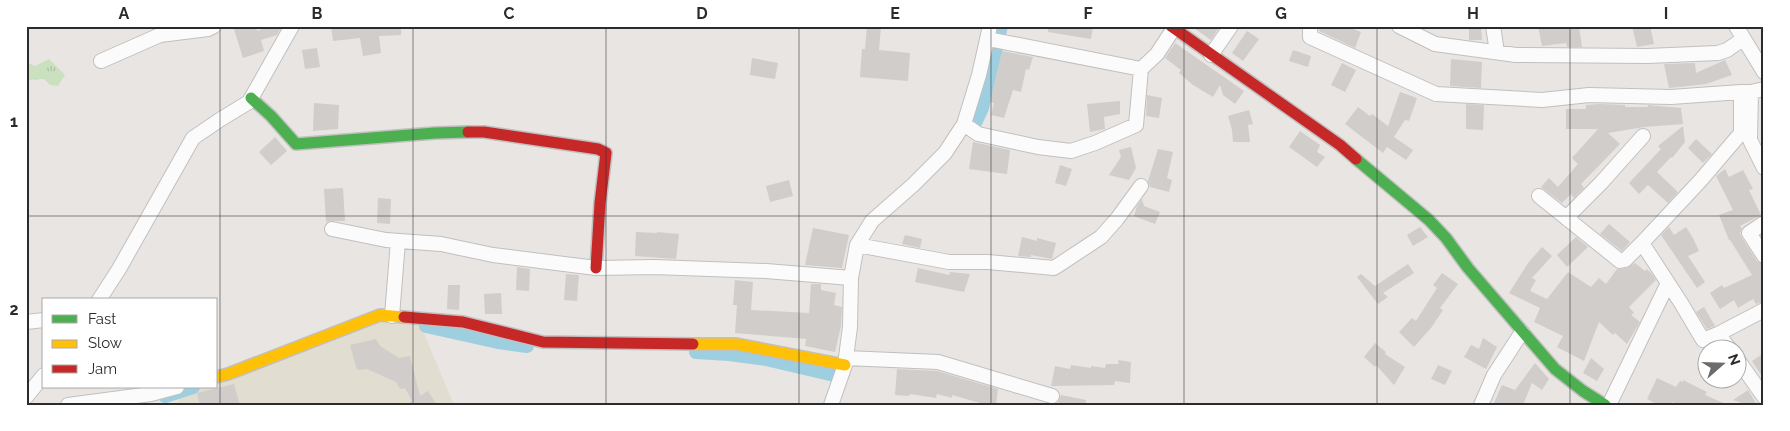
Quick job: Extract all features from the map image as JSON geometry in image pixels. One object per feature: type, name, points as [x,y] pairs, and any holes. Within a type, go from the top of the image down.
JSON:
[{"type":"street","points":[[101,60],[160,35],[208,29],[214,26]]},
{"type":"street","points":[[101,298],[193,138],[249,102],[292,26]]},
{"type":"street","points":[[1212,55],[1230,26]]},
{"type":"street","points":[[1310,26],[1310,37],[1436,94],[1542,100],[1588,95],[1670,97],[1752,91]]},
{"type":"street","points":[[1399,26],[1435,44],[1516,55],[1647,56],[1718,53],[1727,50],[1743,39]]},
{"type":"street","points":[[1493,26],[1497,52]]},
{"type":"street","points":[[1736,26],[1764,72]]},
{"type":"street","points":[[964,124],[978,134],[1038,148],[1071,151],[1136,125],[1141,69],[1157,54],[1173,27],[1340,145],[1429,220],[1555,369],[1605,405]]},
{"type":"street","points":[[831,405],[845,362],[850,327],[851,278],[857,246],[872,222],[925,174],[945,153],[964,124],[993,37],[1141,69]]},
{"type":"street","points":[[1752,91],[1750,140],[1764,168]]},
{"type":"street","points":[[1539,196],[1620,261],[1625,260],[1700,182],[1741,133],[1752,91]]},
{"type":"street","points":[[251,98],[296,144],[435,133],[484,132],[598,149],[606,153],[600,203],[596,268]]},
{"type":"street","points":[[1566,218],[1601,183],[1643,136]]},
{"type":"street","points":[[857,246],[949,262],[988,262],[1054,268],[1101,237],[1141,186]]},
{"type":"street","points":[[1764,223],[1749,233],[1764,256]]},
{"type":"street","points":[[332,229],[398,241],[441,244],[493,255],[596,268],[654,267],[766,271],[851,278]]},
{"type":"street","points":[[392,316],[398,241]]},
{"type":"street","points":[[1642,243],[1702,340],[1718,334],[1764,310]]},
{"type":"street","points":[[1609,405],[1668,283]]},
{"type":"street","points":[[218,376],[380,315],[463,322],[543,342],[736,344],[845,362],[938,362],[1052,396]]},
{"type":"street","points":[[26,322],[42,320]]},
{"type":"street","points":[[1481,405],[1494,375],[1522,332]]},
{"type":"street","points":[[1718,334],[1721,338]]},
{"type":"street","points":[[1748,374],[1764,397]]},
{"type":"street","points":[[26,397],[42,377]]},
{"type":"street","points":[[68,405],[151,394],[173,388]]},
{"type":"shaded area","points":[[386,318],[420,324],[454,405],[180,405],[177,394],[194,388],[218,388],[218,380]]},
{"type":"green space","points":[[49,59],[65,75],[58,86],[50,85],[44,79],[26,80],[26,62],[35,66]]},
{"type":"building","points":[[233,26],[256,26],[257,31],[270,26],[282,26],[277,35],[261,40],[264,51],[243,58]]},
{"type":"building","points":[[331,26],[401,26],[401,35],[379,36],[381,53],[363,56],[360,38],[333,41]]},
{"type":"building","points":[[867,26],[881,26],[879,50],[910,53],[908,81],[860,77],[862,49],[865,49]]},
{"type":"building","points":[[1048,26],[1093,26],[1091,39],[1048,32]]},
{"type":"building","points":[[1191,26],[1220,26],[1211,40]]},
{"type":"building","points":[[1320,26],[1345,26],[1361,32],[1355,48],[1319,31]]},
{"type":"building","points":[[1469,26],[1481,26],[1482,40],[1469,40]]},
{"type":"building","points":[[1538,26],[1579,26],[1582,47],[1567,47],[1566,43],[1542,46]]},
{"type":"building","points":[[1632,26],[1650,26],[1654,44],[1637,47]]},
{"type":"building","points":[[1247,31],[1259,39],[1243,61],[1232,53]]},
{"type":"building","points":[[1175,43],[1244,91],[1235,104],[1223,95],[1220,85],[1213,97],[1193,85],[1179,73],[1181,70],[1165,58]]},
{"type":"building","points":[[317,48],[320,67],[305,69],[302,50]]},
{"type":"building","points":[[1293,50],[1311,56],[1308,67],[1289,61]]},
{"type":"building","points":[[1002,51],[1033,57],[1029,70],[1026,69],[1021,92],[1013,90],[1004,118],[991,115],[994,103],[990,102]]},
{"type":"building","points":[[752,58],[778,63],[775,79],[750,75]]},
{"type":"building","points":[[1451,59],[1482,62],[1481,88],[1450,86]]},
{"type":"building","points":[[1725,60],[1732,75],[1706,84],[1669,88],[1664,64],[1695,63],[1696,73]]},
{"type":"building","points":[[1342,63],[1356,70],[1345,92],[1331,85]]},
{"type":"building","points":[[1400,92],[1417,98],[1409,121],[1405,120],[1394,137],[1413,150],[1406,160],[1387,147],[1383,153],[1345,124],[1358,107],[1370,116],[1372,114],[1388,126]]},
{"type":"building","points":[[1147,95],[1162,98],[1159,118],[1146,116]]},
{"type":"building","points":[[1120,101],[1120,114],[1104,117],[1105,129],[1090,132],[1087,104]]},
{"type":"building","points":[[314,103],[339,105],[338,129],[313,131]]},
{"type":"building","points":[[1466,104],[1484,105],[1483,130],[1466,129]]},
{"type":"building","points":[[1586,105],[1625,105],[1625,107],[1648,107],[1648,105],[1681,108],[1683,124],[1644,127],[1608,133],[1620,144],[1581,184],[1584,188],[1574,198],[1571,194],[1562,203],[1541,187],[1549,178],[1558,187],[1578,164],[1572,158],[1598,129],[1566,129],[1566,109],[1586,109]]},
{"type":"building","points":[[1249,110],[1253,124],[1248,125],[1250,142],[1233,142],[1228,116]]},
{"type":"building","points":[[1683,126],[1685,142],[1657,172],[1678,192],[1668,203],[1648,185],[1639,194],[1629,183],[1661,149],[1658,146]]},
{"type":"building","points":[[1300,131],[1320,145],[1317,152],[1325,157],[1317,167],[1289,147]]},
{"type":"building","points":[[275,137],[287,151],[271,165],[259,152]]},
{"type":"building","points":[[1696,139],[1712,154],[1703,163],[1688,148]]},
{"type":"building","points":[[973,142],[1010,150],[1007,174],[969,169]]},
{"type":"building","points":[[1131,147],[1136,168],[1129,180],[1109,175],[1121,157],[1119,150]]},
{"type":"building","points":[[1158,149],[1173,152],[1167,178],[1172,180],[1169,192],[1150,187],[1148,181]]},
{"type":"building","points":[[1060,165],[1072,169],[1066,186],[1055,183]]},
{"type":"building","points":[[1725,169],[1729,177],[1743,170],[1753,189],[1749,190],[1761,215],[1740,226],[1742,229],[1740,233],[1757,261],[1764,265],[1764,301],[1756,304],[1753,299],[1738,308],[1734,300],[1720,309],[1710,293],[1722,285],[1724,288],[1752,275],[1729,240],[1719,215],[1733,210],[1716,176]]},
{"type":"building","points":[[789,180],[793,196],[770,202],[766,186]]},
{"type":"building","points":[[343,188],[345,221],[326,222],[324,189]]},
{"type":"building","points":[[378,198],[391,199],[390,224],[377,223]]},
{"type":"building","points":[[1142,199],[1144,206],[1160,212],[1155,224],[1134,216],[1137,206]]},
{"type":"building","points":[[1609,224],[1630,242],[1622,251],[1600,234]]},
{"type":"building","points":[[1420,227],[1428,237],[1413,246],[1407,235]]},
{"type":"building","points":[[1669,227],[1674,235],[1686,227],[1699,251],[1688,256],[1705,282],[1697,288],[1661,235]]},
{"type":"building","points":[[813,228],[849,235],[842,268],[805,265]]},
{"type":"building","points":[[636,232],[679,234],[676,259],[635,256]]},
{"type":"building","points":[[905,235],[922,239],[920,248],[902,244]]},
{"type":"building","points":[[1022,237],[1037,241],[1037,238],[1056,243],[1052,259],[1031,255],[1031,257],[1018,256]]},
{"type":"building","points":[[1576,237],[1588,247],[1567,267],[1557,255]]},
{"type":"building","points":[[1542,247],[1552,256],[1532,278],[1536,280],[1530,291],[1547,299],[1568,272],[1591,287],[1599,278],[1606,284],[1617,269],[1627,268],[1635,263],[1652,274],[1656,280],[1629,307],[1634,313],[1631,315],[1640,322],[1627,344],[1615,333],[1613,335],[1599,322],[1584,361],[1557,347],[1563,336],[1534,322],[1540,308],[1509,293],[1528,263]]},
{"type":"building","points":[[1408,264],[1414,273],[1383,293],[1388,297],[1378,304],[1357,277],[1361,274],[1375,286]]},
{"type":"building","points":[[517,267],[530,269],[529,291],[516,290]]},
{"type":"building","points":[[918,268],[949,275],[950,272],[970,274],[964,292],[915,282]]},
{"type":"building","points":[[1442,273],[1458,284],[1440,308],[1443,310],[1431,328],[1414,347],[1399,332],[1412,318],[1416,321],[1437,288],[1433,285]]},
{"type":"building","points":[[566,274],[579,275],[577,301],[564,300]]},
{"type":"building","points":[[735,280],[753,282],[751,310],[809,313],[811,284],[821,284],[821,290],[836,293],[834,305],[842,307],[841,326],[835,352],[805,346],[806,339],[735,333],[737,305],[733,305]]},
{"type":"building","points":[[448,285],[460,285],[459,310],[447,309]]},
{"type":"building","points":[[501,293],[502,314],[485,314],[484,294]]},
{"type":"building","points":[[1704,307],[1715,326],[1707,329],[1696,312]]},
{"type":"building","points":[[1483,338],[1497,347],[1486,369],[1464,357],[1471,345],[1479,349]]},
{"type":"building","points":[[376,339],[380,346],[399,358],[410,356],[420,396],[428,391],[437,405],[405,405],[412,401],[405,388],[400,389],[396,382],[367,369],[357,370],[350,345]]},
{"type":"building","points":[[1375,343],[1386,352],[1385,354],[1405,367],[1394,385],[1376,365],[1375,367],[1364,357]]},
{"type":"building","points":[[1764,353],[1764,379],[1752,361]]},
{"type":"building","points":[[1591,358],[1604,369],[1597,381],[1583,373]]},
{"type":"building","points":[[1118,360],[1131,362],[1130,383],[1115,381],[1114,385],[1051,386],[1055,366],[1070,369],[1071,365],[1105,368],[1106,364],[1119,364]]},
{"type":"building","points":[[1535,363],[1549,379],[1542,390],[1532,383],[1523,405],[1493,405],[1502,385],[1515,390]]},
{"type":"building","points":[[1438,365],[1452,371],[1445,385],[1431,379]]},
{"type":"building","points":[[897,369],[937,371],[998,389],[996,405],[987,405],[952,395],[952,398],[937,394],[936,398],[910,394],[909,396],[895,395]]},
{"type":"building","points":[[1657,378],[1676,387],[1683,380],[1707,392],[1705,395],[1728,405],[1679,405],[1672,402],[1671,405],[1658,405],[1647,399]]},
{"type":"building","points":[[234,384],[240,405],[200,405],[197,393]]},
{"type":"building","points":[[1748,390],[1757,405],[1748,405],[1733,400]]},
{"type":"building","points":[[1061,395],[1086,400],[1086,405],[1047,405],[1058,403]]},
{"type":"waterway","points":[[974,125],[982,108],[1001,26]]},
{"type":"waterway","points":[[426,326],[498,342],[527,346]]},
{"type":"waterway","points":[[696,352],[766,359],[830,374]]},
{"type":"waterway","points":[[165,396],[190,388]]},
{"type":"traffic: fast","points":[[251,98],[271,116],[296,144],[468,132]]},
{"type":"traffic: fast","points":[[1356,159],[1429,220],[1555,369],[1605,405]]},
{"type":"traffic: slow","points":[[218,376],[380,315],[404,317]]},
{"type":"traffic: slow","points":[[693,344],[736,344],[845,365]]},
{"type":"traffic: jam","points":[[1171,26],[1340,145],[1356,159]]},
{"type":"traffic: jam","points":[[468,132],[484,132],[598,149],[606,153],[600,203],[596,268]]},
{"type":"traffic: jam","points":[[404,317],[463,322],[543,342],[693,344]]}]
